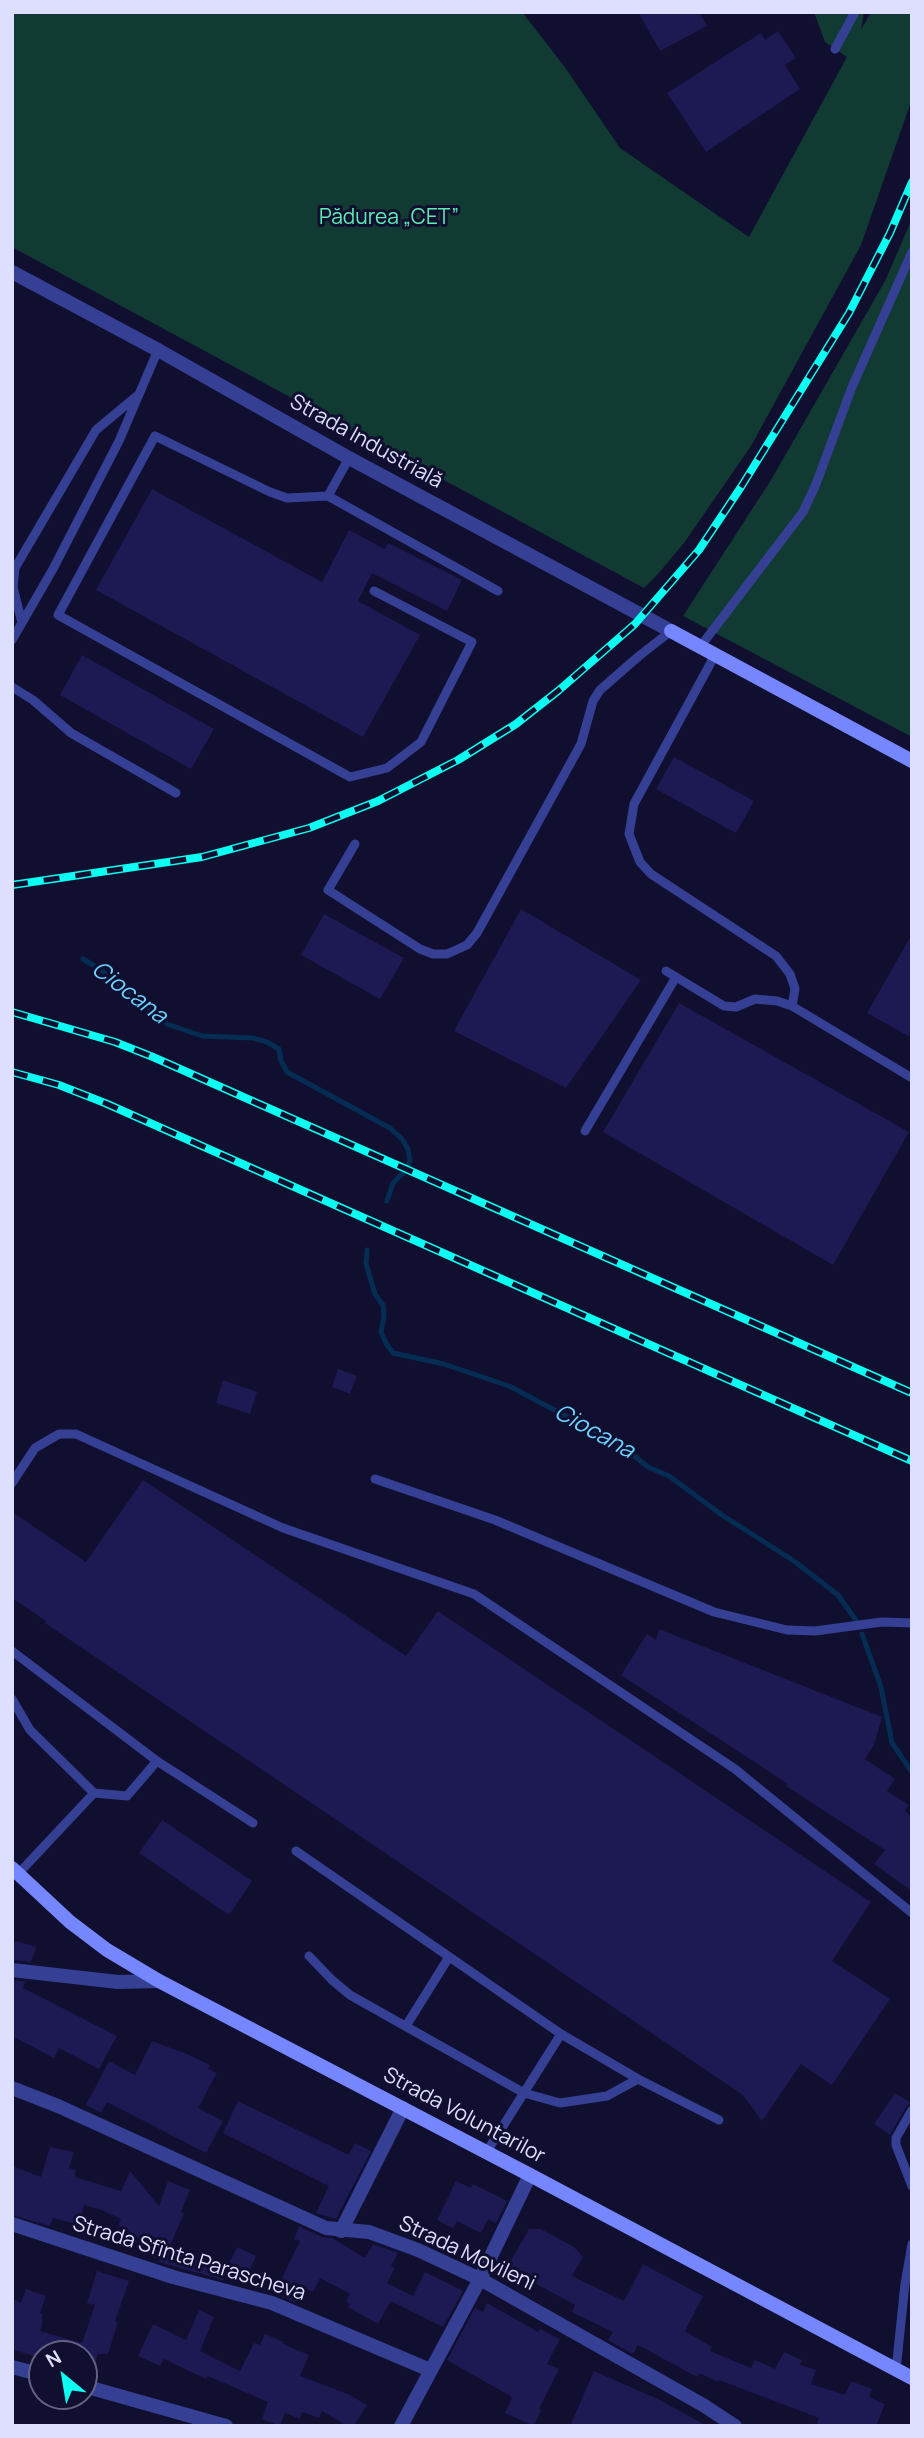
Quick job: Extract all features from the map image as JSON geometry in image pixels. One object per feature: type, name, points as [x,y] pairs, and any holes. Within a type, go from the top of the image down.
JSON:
[{"type":"main road","name":"Strada Industrială","points":[[671,631],[912,761]]},
{"type":"main road","name":"Strada Voluntarilor","points":[[15,1871],[70,1923],[107,1950],[159,1981],[912,2378]]},
{"type":"street","name":"Strada Industrială","points":[[12,272],[158,350],[349,458],[671,631]]},
{"type":"street","points":[[12,1970],[118,1982],[159,1981]]},
{"type":"street","name":"Strada Movileni","points":[[12,2088],[58,2106],[326,2228],[369,2232],[418,2250],[480,2279],[704,2405],[735,2426]]},
{"type":"street","points":[[341,2231],[403,2108]]},
{"type":"street","points":[[401,2426],[480,2279],[530,2175]]},
{"type":"street","name":"Strada Sfînta Parascheva","points":[[12,2224],[173,2277],[272,2303],[430,2370]]},
{"type":"street","points":[[98,2390],[226,2426]]},
{"type":"lane","points":[[835,49],[855,12]]},
{"type":"lane","points":[[700,647],[803,512],[852,387],[912,252]]},
{"type":"lane","points":[[12,640],[119,441],[158,350]]},
{"type":"lane","points":[[22,623],[13,587],[15,568],[96,430],[139,394]]},
{"type":"lane","points":[[374,591],[472,642],[421,742],[387,768],[350,777],[58,615],[155,436],[287,498],[328,496],[498,591]]},
{"type":"lane","points":[[328,496],[349,458]]},
{"type":"lane","points":[[355,844],[328,890],[420,950],[447,954],[467,945],[477,933],[581,744],[593,701],[600,690],[671,631]]},
{"type":"lane","points":[[715,655],[634,804],[629,834],[640,862],[651,874],[776,956],[790,974],[795,989],[792,1006]]},
{"type":"lane","points":[[12,687],[33,700],[71,733],[176,793]]},
{"type":"lane","points":[[666,971],[724,1006],[736,1007],[755,999],[777,1001],[792,1006],[912,1078]]},
{"type":"lane","points":[[585,1131],[676,977]]},
{"type":"lane","points":[[12,1483],[35,1448],[59,1434],[76,1434],[283,1528],[474,1594],[734,1769],[912,1913]]},
{"type":"lane","points":[[375,1479],[495,1521],[714,1612],[787,1630],[815,1631],[882,1622],[912,1623]]},
{"type":"lane","points":[[12,1651],[157,1761],[253,1823]]},
{"type":"lane","points":[[12,1699],[30,1730],[94,1793],[127,1796],[157,1761]]},
{"type":"lane","points":[[15,1871],[94,1793]]},
{"type":"lane","points":[[296,1851],[561,2034],[638,2079],[719,2120]]},
{"type":"lane","points":[[309,1956],[350,1995],[524,2093],[560,2103],[607,2095],[638,2079]]},
{"type":"lane","points":[[406,2026],[449,1957]]},
{"type":"lane","points":[[486,2153],[561,2034]]},
{"type":"lane","points":[[912,2110],[895,2138],[895,2145],[912,2186]]},
{"type":"lane","points":[[896,2370],[912,2244]]},
{"type":"green space","name":"Pădurea „CET”","points":[[12,12],[522,12],[564,66],[620,148],[749,237],[847,57],[825,42],[814,12],[864,12],[861,30],[871,12],[912,12],[912,99],[861,245],[751,446],[684,543],[644,588],[12,247]]},
{"type":"green space","points":[[912,219],[912,737],[683,616],[771,480],[885,281]]},
{"type":"building","points":[[638,12],[699,12],[707,26],[660,51]]},
{"type":"building","points":[[778,31],[796,58],[785,65],[800,89],[706,152],[667,93],[761,33],[765,40]]},
{"type":"building","points":[[152,489],[322,582],[349,530],[385,549],[388,543],[462,580],[447,611],[372,573],[358,601],[420,635],[363,737],[96,590]]},
{"type":"building","points":[[82,655],[214,729],[191,769],[60,695]]},
{"type":"building","points":[[674,757],[754,801],[736,833],[656,789]]},
{"type":"building","points":[[521,909],[641,980],[566,1088],[454,1031]]},
{"type":"building","points":[[324,914],[404,958],[380,999],[301,955]]},
{"type":"building","points":[[912,934],[912,1038],[867,1013]]},
{"type":"building","points":[[679,1003],[909,1132],[833,1265],[603,1132]]},
{"type":"building","points":[[338,1369],[357,1376],[350,1394],[332,1387]]},
{"type":"building","points":[[223,1380],[257,1392],[250,1414],[216,1403]]},
{"type":"building","points":[[143,1480],[406,1656],[438,1611],[871,1902],[832,1961],[890,1999],[832,2085],[801,2064],[762,2121],[743,2095],[45,1623],[46,1621],[12,1598],[12,1512],[86,1562]]},
{"type":"building","points":[[659,1629],[882,1717],[874,1745],[865,1759],[895,1779],[887,1791],[909,1805],[905,1811],[912,1817],[912,1891],[874,1864],[885,1850],[621,1675],[647,1634],[656,1640]]},
{"type":"building","points":[[162,1820],[252,1881],[229,1915],[139,1853]]},
{"type":"building","points":[[12,1940],[36,1947],[31,1962],[12,1960]]},
{"type":"building","points":[[12,1980],[25,1981],[23,1988],[117,2036],[99,2069],[59,2048],[54,2058],[12,2036]]},
{"type":"building","points":[[152,2041],[210,2065],[208,2069],[217,2073],[198,2108],[223,2121],[206,2153],[107,2102],[101,2113],[86,2105],[109,2061],[135,2075]]},
{"type":"building","points":[[895,2093],[911,2103],[890,2135],[874,2124]]},
{"type":"building","points":[[238,2101],[349,2155],[355,2143],[371,2151],[336,2219],[316,2213],[329,2186],[223,2133]]},
{"type":"building","points":[[50,2147],[74,2152],[69,2168],[76,2170],[75,2177],[121,2191],[130,2171],[159,2206],[168,2181],[190,2190],[170,2246],[227,2268],[237,2247],[256,2256],[244,2282],[225,2274],[223,2280],[159,2262],[162,2252],[142,2244],[144,2240],[128,2234],[129,2231],[118,2225],[121,2219],[99,2209],[84,2205],[79,2225],[53,2218],[50,2226],[12,2215],[12,2166],[41,2177]]},
{"type":"building","points":[[456,2181],[471,2188],[473,2184],[507,2201],[496,2223],[488,2219],[481,2233],[457,2221],[453,2228],[437,2220]]},
{"type":"building","points":[[299,2226],[322,2237],[332,2238],[365,2258],[373,2244],[398,2253],[391,2266],[395,2268],[387,2283],[413,2296],[425,2272],[463,2291],[443,2327],[391,2301],[378,2324],[348,2307],[350,2304],[346,2301],[350,2294],[320,2278],[313,2292],[303,2287],[295,2302],[282,2297],[285,2289],[278,2286],[300,2241],[294,2239]]},
{"type":"building","points":[[529,2229],[541,2229],[574,2247],[583,2257],[572,2276],[624,2301],[643,2264],[703,2296],[685,2331],[712,2347],[710,2351],[751,2368],[755,2360],[775,2369],[784,2352],[802,2360],[800,2365],[816,2370],[811,2384],[845,2395],[851,2381],[872,2389],[869,2397],[885,2404],[876,2426],[816,2426],[819,2418],[699,2373],[697,2377],[638,2345],[633,2354],[608,2340],[613,2332],[572,2312],[575,2305],[507,2268]]},
{"type":"building","points":[[97,2271],[129,2281],[115,2321],[118,2322],[108,2354],[98,2354],[98,2340],[83,2340],[95,2305],[87,2303]]},
{"type":"building","points":[[26,2289],[46,2296],[40,2313],[40,2331],[72,2340],[28,2340],[28,2354],[12,2349],[12,2299],[21,2303]]},
{"type":"building","points":[[487,2303],[538,2332],[540,2329],[560,2339],[547,2364],[559,2369],[539,2409],[541,2410],[534,2426],[505,2413],[512,2397],[447,2360],[475,2308],[483,2312]]},
{"type":"building","points":[[199,2310],[214,2317],[200,2351],[240,2371],[254,2343],[260,2345],[265,2334],[284,2342],[283,2344],[309,2355],[300,2376],[348,2394],[367,2405],[354,2426],[347,2426],[322,2411],[319,2418],[302,2412],[300,2419],[285,2413],[280,2426],[262,2419],[268,2402],[208,2376],[206,2379],[164,2359],[160,2366],[138,2356],[153,2324],[186,2340]]},
{"type":"building","points":[[594,2371],[658,2399],[707,2426],[570,2426]]},
{"type":"waterway","name":"Ciocana","points":[[83,959],[101,970],[167,1024],[202,1036],[253,1038],[267,1042],[279,1049],[287,1072],[390,1128],[402,1139],[408,1149],[410,1161],[406,1170],[393,1183],[387,1201]]},
{"type":"waterway","name":"Ciocana","points":[[367,1250],[366,1264],[375,1294],[383,1305],[381,1332],[393,1353],[444,1364],[509,1386],[621,1445],[648,1467],[669,1476],[722,1515],[794,1561],[838,1595],[858,1623]]},
{"type":"waterway","name":"Ciocana","points":[[862,1634],[881,1687],[892,1743],[912,1772]]},
{"type":"railway","points":[[12,885],[202,857],[309,828],[378,801],[458,760],[516,724],[635,624],[699,550],[849,313],[890,233],[912,182]]},
{"type":"railway","points":[[12,1012],[115,1042],[153,1057],[912,1393]]},
{"type":"railway","points":[[12,1072],[59,1085],[105,1103],[912,1461]]}]
